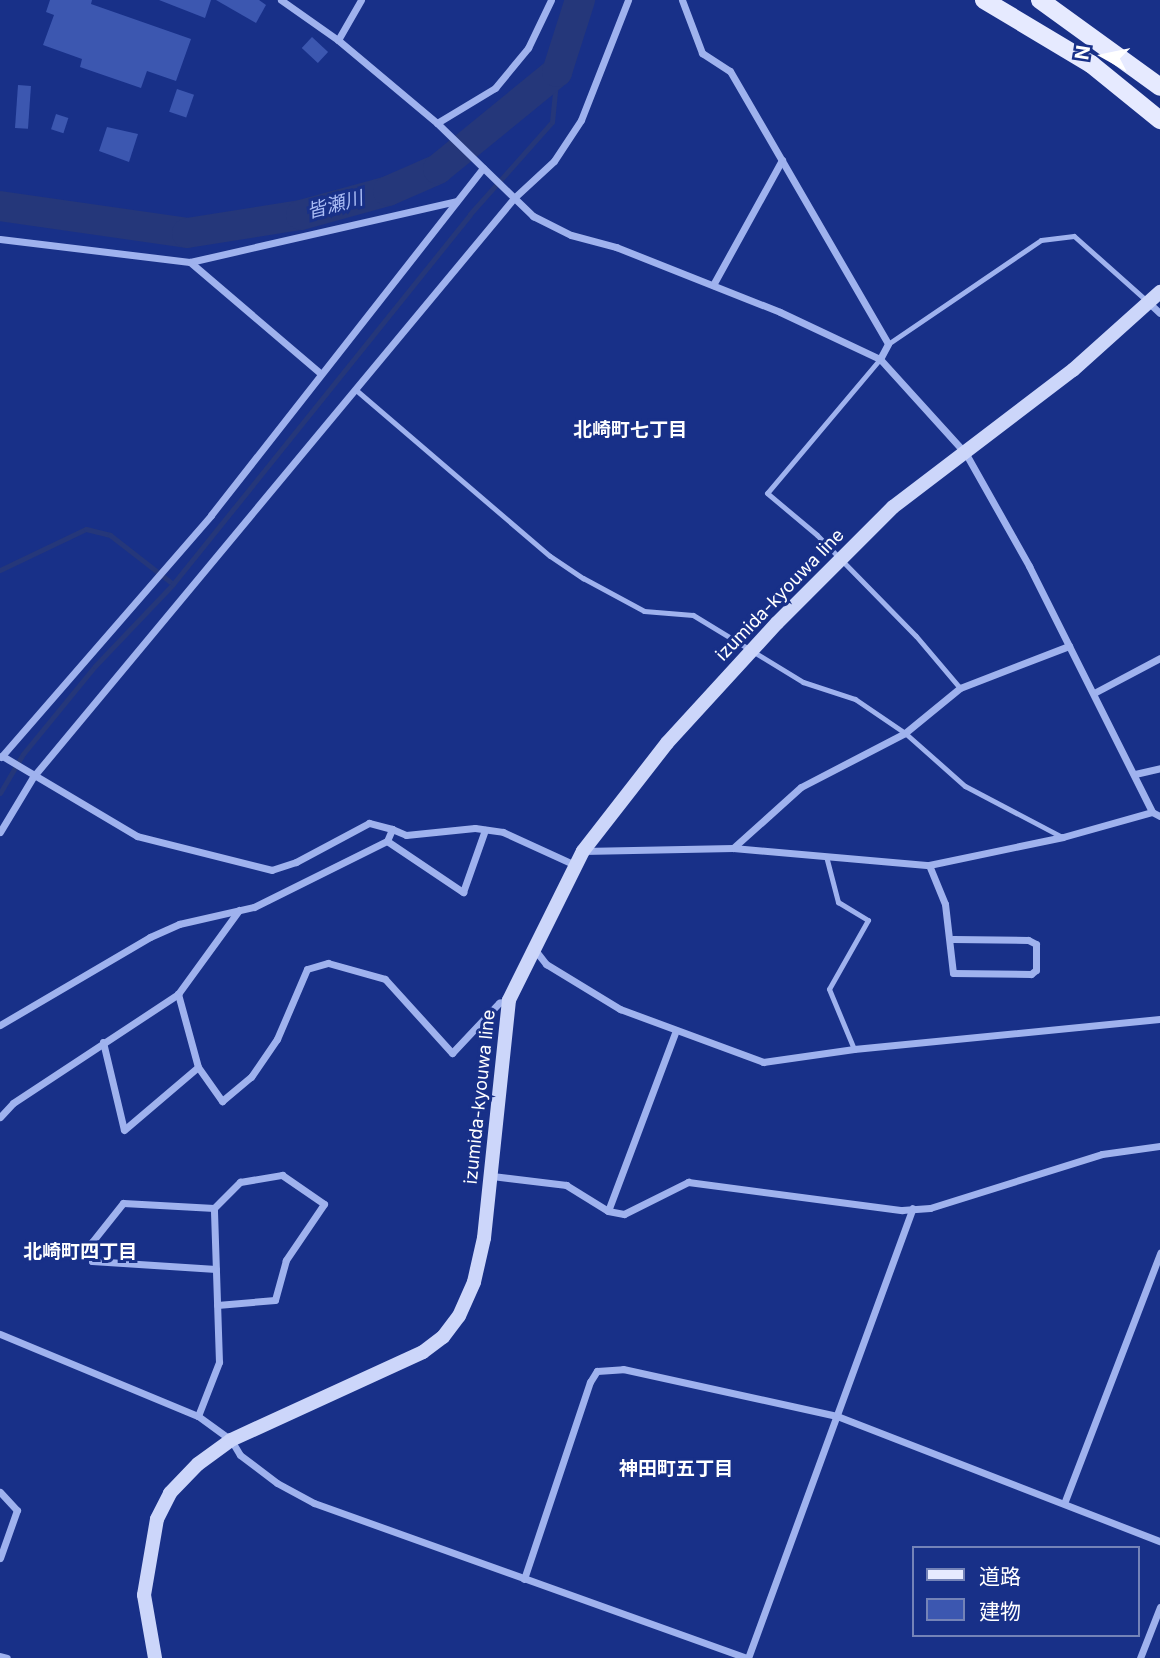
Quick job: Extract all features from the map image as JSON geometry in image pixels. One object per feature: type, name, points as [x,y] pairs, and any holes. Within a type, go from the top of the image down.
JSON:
[{"type":"main road","points":[[984,0],[1091,64],[1160,120]]},
{"type":"main road","points":[[1040,0],[1160,87]]},
{"type":"main road","name":"izumida-kyouwa line","points":[[155,1658],[144,1595],[156,1519],[170,1493],[198,1464],[231,1440],[372,1378],[443,1338],[459,1316],[474,1282],[492,1176],[509,1000],[583,851],[667,743],[751,650],[893,507],[1073,370],[1160,292]]},
{"type":"street","points":[[281,0],[338,40],[437,122],[533,216],[571,234],[616,247],[713,285],[880,359],[966,454],[1156,814],[1063,837],[929,864],[733,848],[583,851]]},
{"type":"street","points":[[338,40],[360,0]]},
{"type":"street","points":[[437,122],[495,88],[528,48],[551,0]]},
{"type":"street","points":[[0,832],[33,777],[356,390],[512,195],[554,161],[581,120],[628,0]]},
{"type":"street","points":[[682,0],[702,53],[730,71],[888,344],[880,359]]},
{"type":"street","points":[[713,285],[782,160]]},
{"type":"street","points":[[484,168],[211,516],[1,758],[11,761],[33,777],[137,836],[272,870],[296,862],[369,823],[405,835],[485,830],[503,832],[575,865]]},
{"type":"street","points":[[0,239],[190,262],[456,201]]},
{"type":"street","points":[[190,262],[321,374]]},
{"type":"street","points":[[1148,302],[1160,313]]},
{"type":"street","points":[[733,848],[801,787],[905,733],[960,688],[1069,646]]},
{"type":"street","points":[[1094,694],[1160,658]]},
{"type":"street","points":[[1135,774],[1160,768]]},
{"type":"street","points":[[0,1025],[169,928],[239,910],[387,841],[392,829]]},
{"type":"street","points":[[387,841],[463,892],[485,830]]},
{"type":"street","points":[[929,864],[953,939],[953,974],[1031,974],[1036,970],[1036,944],[1028,940],[953,939]]},
{"type":"street","points":[[0,1117],[13,1103],[178,993],[239,910]]},
{"type":"street","points":[[535,950],[546,964],[620,1009],[675,1033],[764,1062],[854,1049],[1160,1019]]},
{"type":"street","points":[[178,993],[198,1067],[222,1101],[251,1077],[277,1039],[307,969],[328,963],[385,979],[452,1053],[499,1003],[509,1000]]},
{"type":"street","points":[[608,1211],[675,1033]]},
{"type":"street","points":[[103,1042],[124,1130],[198,1067]]},
{"type":"street","points":[[492,1176],[566,1185],[608,1211],[624,1214],[688,1182],[930,1208],[1102,1154],[1160,1146]]},
{"type":"street","points":[[198,1416],[219,1362],[217,1305],[214,1208],[240,1182],[282,1175],[324,1204],[286,1260],[275,1300],[217,1305]]},
{"type":"street","points":[[214,1208],[123,1203],[92,1242],[92,1261],[216,1269]]},
{"type":"street","points":[[2,1338],[198,1416],[231,1440],[240,1455],[277,1483],[314,1503],[747,1658],[913,1208]]},
{"type":"street","points":[[1065,1501],[1160,1253]]},
{"type":"street","points":[[524,1579],[597,1371],[623,1369],[837,1416],[1065,1501],[1160,1541]]},
{"type":"street","points":[[0,1492],[18,1510],[0,1558]]},
{"type":"street","points":[[1140,1658],[1160,1606]]},
{"type":"street","points":[[0,1656],[7,1658]]},
{"type":"lane","points":[[888,344],[1041,240],[1074,236],[1148,302]]},
{"type":"lane","points":[[880,359],[767,493],[841,559],[960,688]]},
{"type":"lane","points":[[356,390],[550,556],[644,611],[693,615],[803,682],[855,699],[905,733],[965,786],[1063,837]]},
{"type":"lane","points":[[826,856],[838,902],[868,920],[829,989],[854,1049]]},
{"type":"building","points":[[50,0],[92,0],[91,4],[191,39],[176,81],[147,71],[141,88],[80,67],[82,59],[43,45],[54,15],[46,12]]},
{"type":"building","points":[[159,0],[211,0],[205,18]]},
{"type":"building","points":[[216,0],[259,0],[266,5],[256,23]]},
{"type":"building","points":[[312,37],[328,52],[318,63],[302,48]]},
{"type":"building","points":[[18,85],[31,86],[28,129],[15,128]]},
{"type":"building","points":[[177,89],[194,95],[186,118],[169,112]]},
{"type":"building","points":[[56,114],[68,118],[63,133],[51,129]]},
{"type":"building","points":[[107,127],[138,134],[129,162],[99,151]]},
{"type":"waterway","name":"皆瀬川","points":[[0,206],[187,233],[301,215],[388,191],[438,169],[557,72],[580,0]]},
{"type":"waterway","points":[[0,793],[23,754],[95,666],[173,584],[470,214],[552,122],[557,72]]},
{"type":"waterway","points":[[0,570],[86,529],[110,535],[173,584]]},
{"type":"district","name":"北崎町七丁目","points":[[630,430]]},
{"type":"district","name":"北崎町四丁目","points":[[80,1252]]},
{"type":"district","name":"神田町五丁目","points":[[676,1469]]}]
